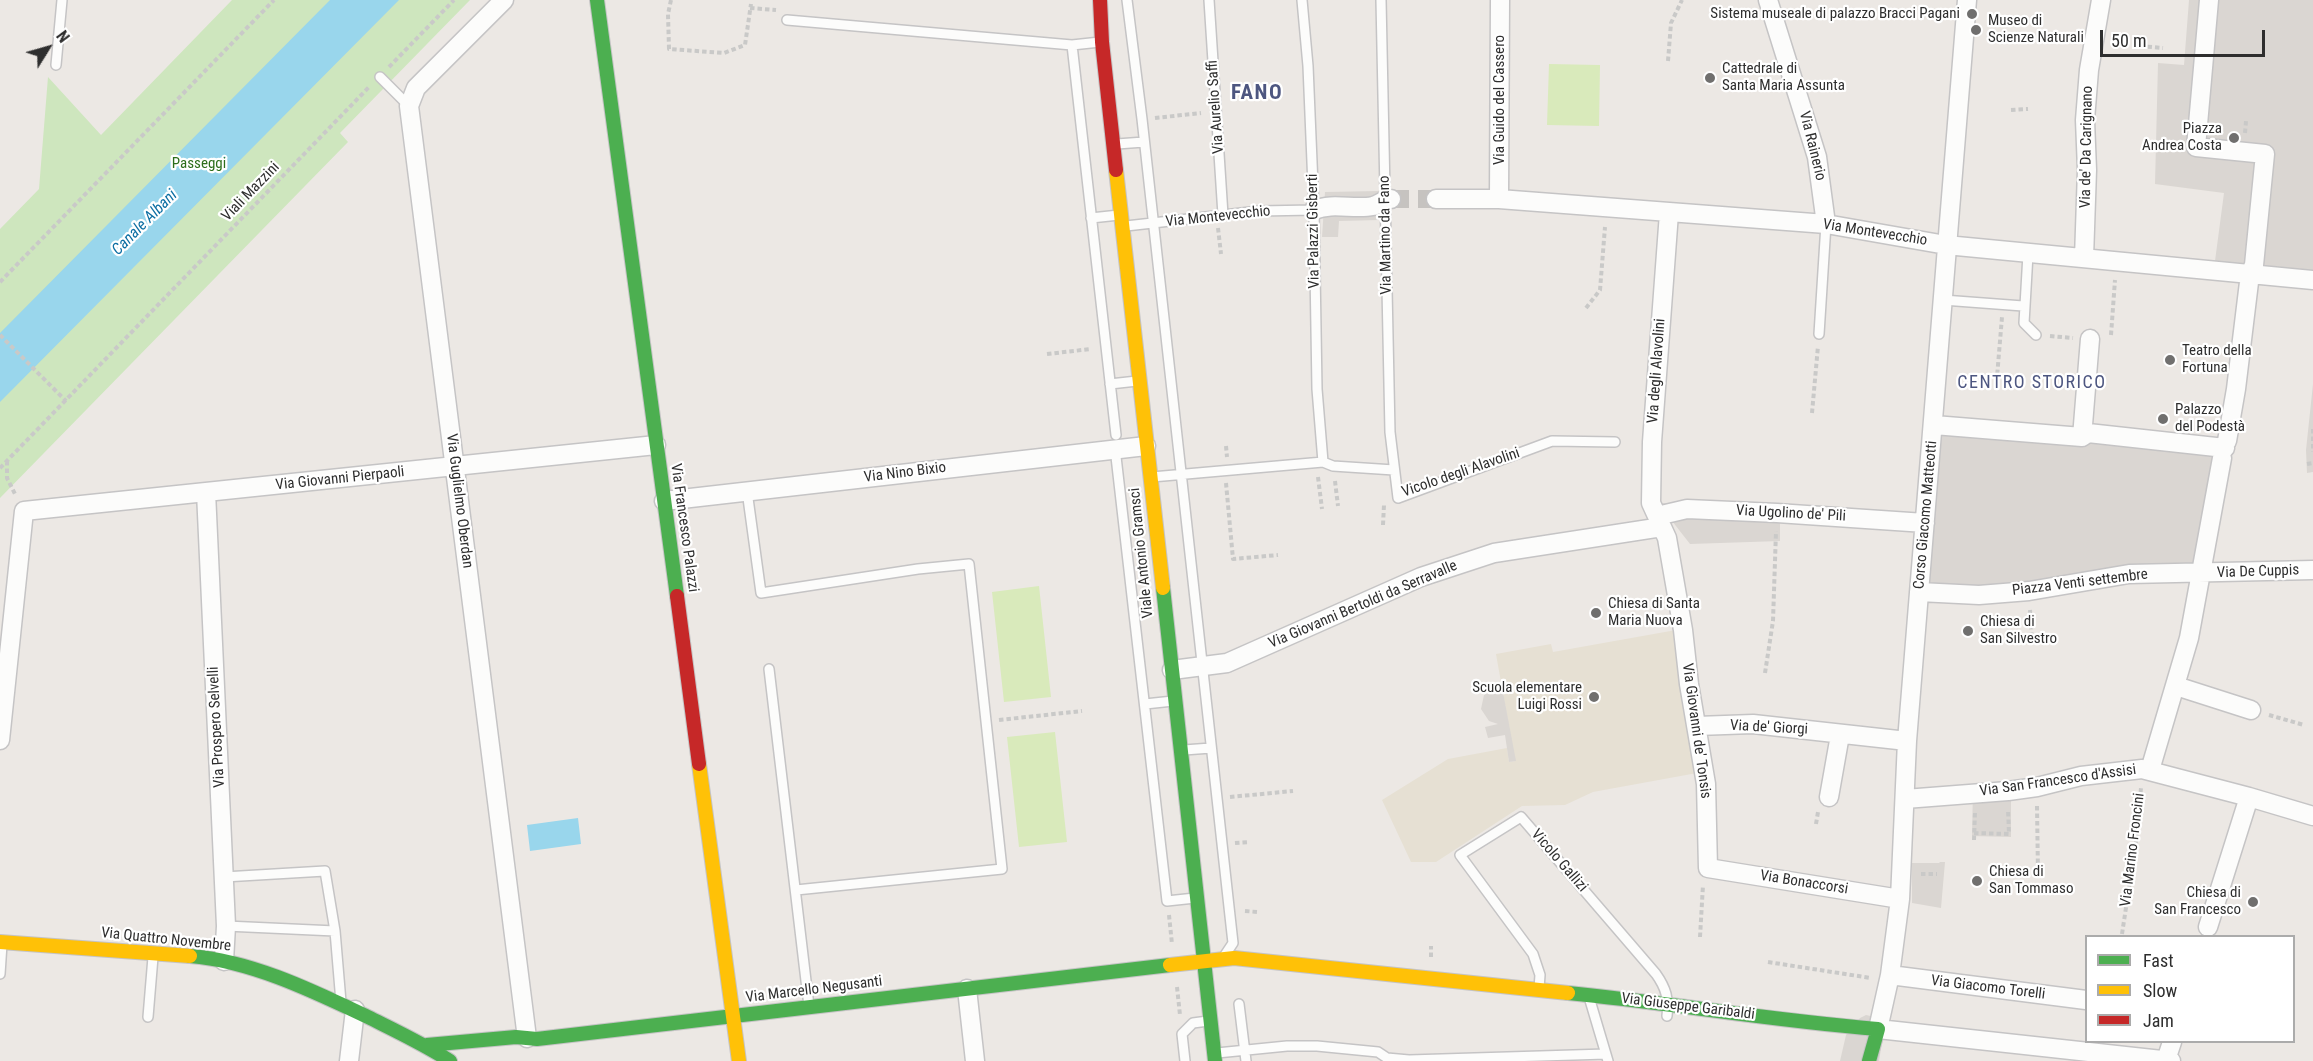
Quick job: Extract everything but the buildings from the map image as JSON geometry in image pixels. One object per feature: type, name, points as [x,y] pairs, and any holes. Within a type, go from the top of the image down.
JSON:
[{"type":"street","points":[[409,106],[416,88],[504,0]]},
{"type":"street","name":"Via Francesco Palazzi","points":[[597,0],[739,1061]]},
{"type":"street","name":"Viale Antonio Gramsci","points":[[1092,0],[1102,42]]},
{"type":"street","name":"Viale Antonio Gramsci","points":[[1100,0],[1102,42],[1215,1057]]},
{"type":"street","name":"Via Guido del Cassero","points":[[1499,200],[1500,0]]},
{"type":"street","name":"Via Rainerio","points":[[1768,0],[1818,157],[1826,224]]},
{"type":"street","name":"Corso Giacomo Matteotti","points":[[1878,1029],[1890,978],[1900,899],[1906,741],[1934,425],[1946,245],[1967,0]]},
{"type":"street","name":"Via de' Da Carignano","points":[[2084,258],[2087,170],[2085,120],[2088,70],[2101,0]]},
{"type":"street","points":[[2146,770],[2176,686],[2203,573],[2236,389],[2250,274],[2254,265],[2265,154],[2196,147],[2209,0]]},
{"type":"street","name":"Via Guglielmo Oberdan","points":[[409,106],[527,1038]]},
{"type":"street","name":"Via Montevecchio","points":[[1436,198],[1499,200],[1826,224],[1946,245],[2313,280]]},
{"type":"street","points":[[1314,210],[1323,207],[1374,206],[1388,199]]},
{"type":"street","name":"Via degli Alavolini","points":[[1659,522],[1651,503],[1647,442],[1669,213]]},
{"type":"street","points":[[2082,437],[2090,339]]},
{"type":"street","points":[[1934,425],[2082,437],[2088,434],[2224,453]]},
{"type":"street","name":"Via Nino Bixio","points":[[664,501],[1115,442],[1146,446]]},
{"type":"street","name":"Via Giovanni Pierpaoli","points":[[24,511],[656,446]]},
{"type":"street","name":"Via Prospero Selvelli","points":[[206,492],[226,926],[224,961]]},
{"type":"street","name":"Via Ugolino de' Pili","points":[[1659,522],[1687,509],[1925,523]]},
{"type":"street","points":[[0,740],[24,511]]},
{"type":"street","name":"Via Giovanni Bertoldi da Serravalle","points":[[1172,670],[1202,668],[1227,663],[1450,567],[1494,553],[1659,522]]},
{"type":"street","name":"Via Giovanni de' Tonsis","points":[[1659,522],[1669,549],[1706,784],[1708,868]]},
{"type":"street","name":"Via De Cuppis","points":[[2203,573],[2313,570]]},
{"type":"street","name":"Piazza Venti settembre","points":[[1919,592],[1979,595],[2029,591],[2129,574],[2203,573]]},
{"type":"street","points":[[2176,686],[2251,710]]},
{"type":"street","name":"Via de' Giorgi","points":[[1697,726],[1753,724],[1906,741]]},
{"type":"street","points":[[1829,797],[1840,735]]},
{"type":"street","name":"Via San Francesco d'Assisi","points":[[1905,799],[2008,791],[2037,787],[2081,776],[2146,770],[2313,816]]},
{"type":"street","points":[[2206,932],[2249,797]]},
{"type":"street","name":"Via Bonaccorsi","points":[[1708,868],[1900,899]]},
{"type":"street","name":"Via Quattro Novembre","points":[[1,942],[224,961],[280,978],[348,1007],[427,1045],[450,1061]]},
{"type":"street","name":"Via Giuseppe Garibaldi","points":[[1204,962],[1246,959],[1588,995],[1668,1010],[1878,1029],[2171,1061]]},
{"type":"street","name":"Via Marcello Negusanti","points":[[427,1045],[516,1037],[537,1039],[1204,962]]},
{"type":"street","name":"Via Giacomo Torelli","points":[[1890,978],[2085,1000]]},
{"type":"street","points":[[967,989],[975,1061]]},
{"type":"street","points":[[348,1007],[349,1061]]},
{"type":"street","points":[[1869,1061],[1878,1029]]},
{"type":"street","points":[[2166,1060],[2171,1043]]},
{"type":"lane","points":[[56,65],[62,0]]},
{"type":"lane","points":[[1127,0],[1233,944],[1222,960]]},
{"type":"lane","name":"Via Aurelio Saffi","points":[[1209,0],[1220,215]]},
{"type":"lane","name":"Via Palazzi Gisberti","points":[[1302,0],[1308,66],[1314,210],[1319,462]]},
{"type":"lane","name":"Via Martino da Fano","points":[[1381,0],[1388,199],[1390,432],[1394,470]]},
{"type":"lane","points":[[787,20],[1072,45],[1102,42]]},
{"type":"lane","points":[[1072,45],[1167,901],[1197,898]]},
{"type":"lane","points":[[380,76],[409,106]]},
{"type":"lane","points":[[1114,144],[1144,142]]},
{"type":"lane","name":"Via Montevecchio","points":[[1091,218],[1153,223],[1220,215],[1314,210]]},
{"type":"lane","points":[[1819,334],[1826,224]]},
{"type":"lane","points":[[2028,254],[2023,306],[2024,323],[2036,335]]},
{"type":"lane","points":[[1943,300],[2023,306]]},
{"type":"lane","points":[[1110,384],[1140,381]]},
{"type":"lane","name":"Vicolo degli Alavolini","points":[[1150,477],[1319,462],[1333,466],[1394,470],[1398,498],[1552,441],[1614,441]]},
{"type":"lane","points":[[747,491],[761,593],[918,569],[969,564],[1002,869],[796,890]]},
{"type":"lane","points":[[769,669],[809,1008]]},
{"type":"lane","points":[[1145,704],[1175,701]]},
{"type":"lane","points":[[1181,751],[1211,748]]},
{"type":"lane","name":"Vicolo Gallizi","points":[[1539,990],[1540,975],[1533,954],[1460,855],[1521,817],[1656,974],[1665,988],[1668,1010]]},
{"type":"lane","points":[[224,877],[325,872],[348,1007]]},
{"type":"lane","points":[[226,926],[335,931]]},
{"type":"lane","points":[[0,974],[1,942]]},
{"type":"lane","points":[[148,1017],[153,955]]},
{"type":"lane","points":[[1215,1057],[1245,1051],[1317,1046],[1378,1052],[1387,1059],[1607,1057],[1588,995]]},
{"type":"lane","points":[[1239,1004],[1246,1061]]},
{"type":"lane","points":[[1185,1061],[1182,1034],[1193,1023],[1211,1021]]},
{"type":"path","points":[[0,282],[274,0]]},
{"type":"path","name":"Viali Mazzini","points":[[0,468],[454,0]]},
{"type":"path","points":[[671,0],[668,14],[669,49],[724,53],[745,45],[751,4]]},
{"type":"path","points":[[1668,61],[1671,23],[1682,0]]},
{"type":"path","points":[[2140,46],[2163,48]]},
{"type":"path","points":[[2011,110],[2028,109]]},
{"type":"path","points":[[1142,119],[1216,111]]},
{"type":"path","points":[[1586,308],[1600,290],[1606,208]]},
{"type":"path","points":[[1220,215],[1221,254]]},
{"type":"path","points":[[2036,335],[2090,339],[2095,334],[2111,335],[2117,261]]},
{"type":"path","points":[[1996,389],[2002,305]]},
{"type":"path","points":[[1812,413],[1819,334]]},
{"type":"path","points":[[0,335],[66,401]]},
{"type":"path","points":[[1047,354],[1106,347]]},
{"type":"path","points":[[2313,429],[2313,452]]},
{"type":"path","points":[[7,460],[7,478],[24,511]]},
{"type":"path","points":[[1319,462],[1322,509]]},
{"type":"path","points":[[2307,464],[2313,464]]},
{"type":"path","points":[[1333,466],[1338,506]]},
{"type":"path","points":[[1224,471],[1233,559],[1278,555]]},
{"type":"path","points":[[1765,673],[1773,621],[1776,513]]},
{"type":"path","points":[[2029,591],[2032,640]]},
{"type":"path","points":[[2251,710],[2304,725]]},
{"type":"path","points":[[986,721],[1082,711]]},
{"type":"path","name":"Via Marino Froncini","points":[[2123,932],[2146,770]]},
{"type":"path","points":[[2037,787],[2038,875]]},
{"type":"path","points":[[1217,799],[1293,791]]},
{"type":"path","points":[[1974,833],[2009,834],[2008,791]]},
{"type":"path","points":[[1974,840],[1976,793]]},
{"type":"path","points":[[1700,937],[1704,874],[1708,868]]},
{"type":"path","points":[[1167,901],[1172,943]]},
{"type":"path","points":[[1768,963],[1890,978]]},
{"type":"shaded area","name":"Piazza Andrea Costa","points":[[2189,0],[2313,0],[2313,270],[2215,261],[2224,193],[2155,184],[2158,63],[2184,65]]},
{"type":"shaded area","points":[[1379,191],[1380,220],[1339,221],[1338,237],[1322,237],[1325,192]]},
{"type":"shaded area","points":[[2313,384],[2313,472],[2307,473],[2306,450]]},
{"type":"shaded area","points":[[1943,419],[2088,443],[2228,458],[2208,581],[2129,580],[2034,599],[1969,602],[1926,599]]},
{"type":"shaded area","points":[[1658,503],[1780,507],[1780,541],[1690,544]]},
{"type":"shaded area","points":[[1676,630],[1697,773],[1593,792],[1565,805],[1522,806],[1436,862],[1411,862],[1382,800],[1448,759],[1507,748],[1509,762],[1515,761],[1496,654],[1551,644],[1553,652]]},
{"type":"shaded area","points":[[1502,687],[1516,761],[1509,762],[1505,735],[1488,738],[1485,727],[1498,724],[1489,721],[1481,709],[1484,695]]},
{"type":"shaded area","points":[[2011,785],[2011,837],[1972,836],[1973,789]]},
{"type":"shaded area","points":[[1945,862],[1941,908],[1912,903],[1912,863]]},
{"type":"shaded area","points":[[1866,1015],[1893,1021],[1883,1037],[1879,1061],[1840,1061],[1846,1035],[1860,1018]]},
{"type":"green space","name":"Passeggi","points":[[232,0],[470,0],[340,133],[348,142],[0,498],[0,229],[39,189],[48,77],[101,135]]},
{"type":"green space","points":[[1549,64],[1600,65],[1599,126],[1547,125]]},
{"type":"green space","points":[[1039,586],[1051,697],[1004,702],[992,592]]},
{"type":"green space","points":[[1055,732],[1067,842],[1019,847],[1007,737]]},
{"type":"water","name":"Canale Albani","points":[[330,0],[399,0],[0,402],[0,333]]},
{"type":"water","points":[[578,818],[581,844],[530,851],[527,825]]},
{"type":"tunnel","points":[[1391,199],[1436,199]]},
{"type":"traffic: fast","points":[[597,0],[677,596]]},
{"type":"traffic: fast","points":[[1163,588],[1215,1061]]},
{"type":"traffic: fast","points":[[190,956],[236,964],[282,979],[347,1007],[450,1061]]},
{"type":"traffic: fast","points":[[427,1045],[516,1037],[537,1039],[1170,965]]},
{"type":"traffic: fast","points":[[1568,993],[1878,1029],[1869,1061]]},
{"type":"traffic: slow","points":[[1116,170],[1163,588]]},
{"type":"traffic: slow","points":[[699,764],[739,1061]]},
{"type":"traffic: slow","points":[[0,942],[190,956]]},
{"type":"traffic: slow","points":[[1170,965],[1234,958],[1568,993]]},
{"type":"traffic: jam","points":[[1100,0],[1102,42],[1116,170]]},
{"type":"traffic: jam","points":[[677,596],[699,764]]},
{"type":"place","name":"Sistema museale di palazzo Bracci Pagani","points":[[1972,14]]},
{"type":"place","name":"Museo di Scienze Naturali","points":[[1976,30]]},
{"type":"place","name":"Cattedrale di Santa Maria Assunta","points":[[1710,78]]},
{"type":"place","name":"Piazza Andrea Costa","points":[[2234,138]]},
{"type":"place","name":"Teatro della Fortuna","points":[[2170,360]]},
{"type":"place","name":"Palazzo del Podestà","points":[[2163,419]]},
{"type":"place","name":"Chiesa di Santa Maria Nuova","points":[[1596,613]]},
{"type":"place","name":"Chiesa di San Silvestro","points":[[1968,631]]},
{"type":"place","name":"Scuola elementare Luigi Rossi","points":[[1594,697]]},
{"type":"place","name":"Chiesa di San Tommaso","points":[[1977,881]]},
{"type":"place","name":"Chiesa di San Francesco","points":[[2253,902]]},
{"type":"district","name":"FANO","points":[[1257,94]]},
{"type":"district","name":"CENTRO STORICO","points":[[2032,383]]}]
